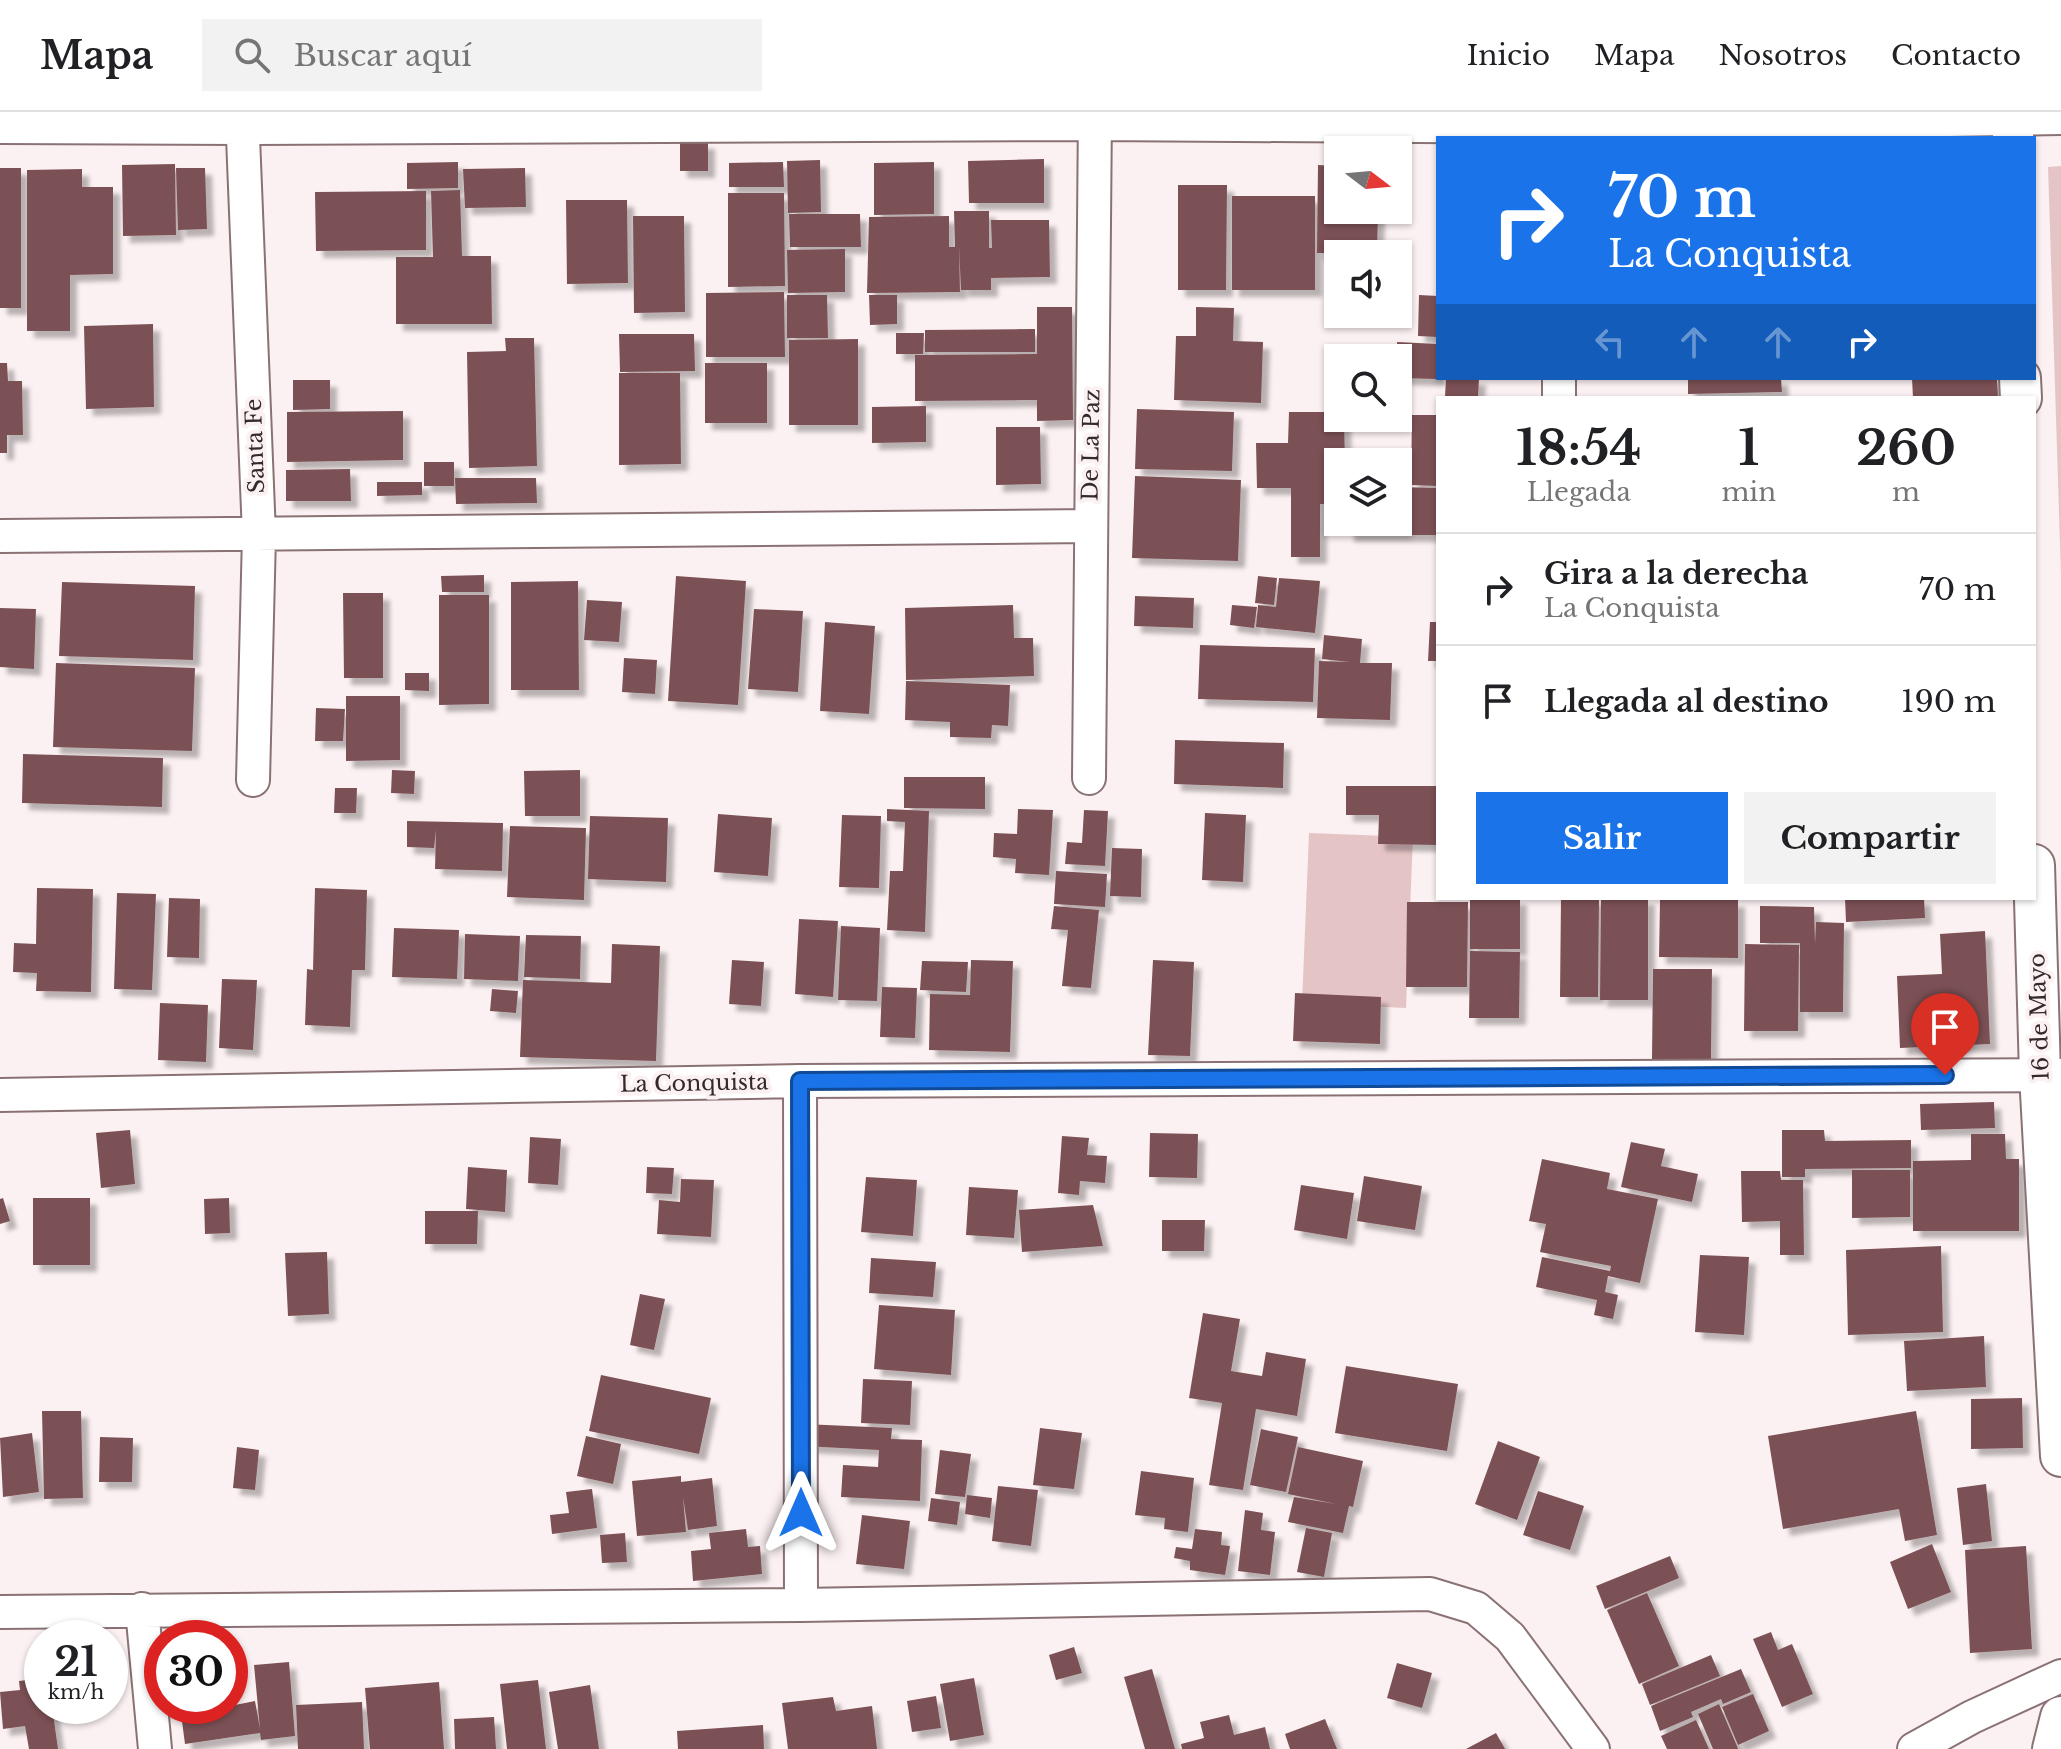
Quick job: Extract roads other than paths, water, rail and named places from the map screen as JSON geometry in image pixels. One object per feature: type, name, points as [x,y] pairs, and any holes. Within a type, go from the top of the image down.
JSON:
[{"type":"street","points":[[0,127],[241,120],[1096,118],[1560,126],[2013,122],[2061,118]]},
{"type":"street","name":"De La Paz","points":[[1089,778],[1096,118]]},
{"type":"street","name":"Santa Fe","points":[[241,120],[259,535],[253,780]]},
{"type":"street","points":[[0,536],[1090,526]]},
{"type":"street","name":"16 de Mayo","points":[[2036,891],[2050,1074],[2061,1456]]},
{"type":"street","name":"La Conquista","points":[[0,1095],[800,1081],[2050,1074]]},
{"type":"street","points":[[800,1081],[801,1605]]},
{"type":"street","points":[[0,1612],[801,1605],[1430,1594],[1476,1608],[1510,1637],[1593,1749]]},
{"type":"street","points":[[142,1609],[155,1749]]},
{"type":"street","points":[[1914,1749],[1972,1717],[2061,1676]]},
{"type":"street","points":[[2053,1749],[2061,1717]]}]
